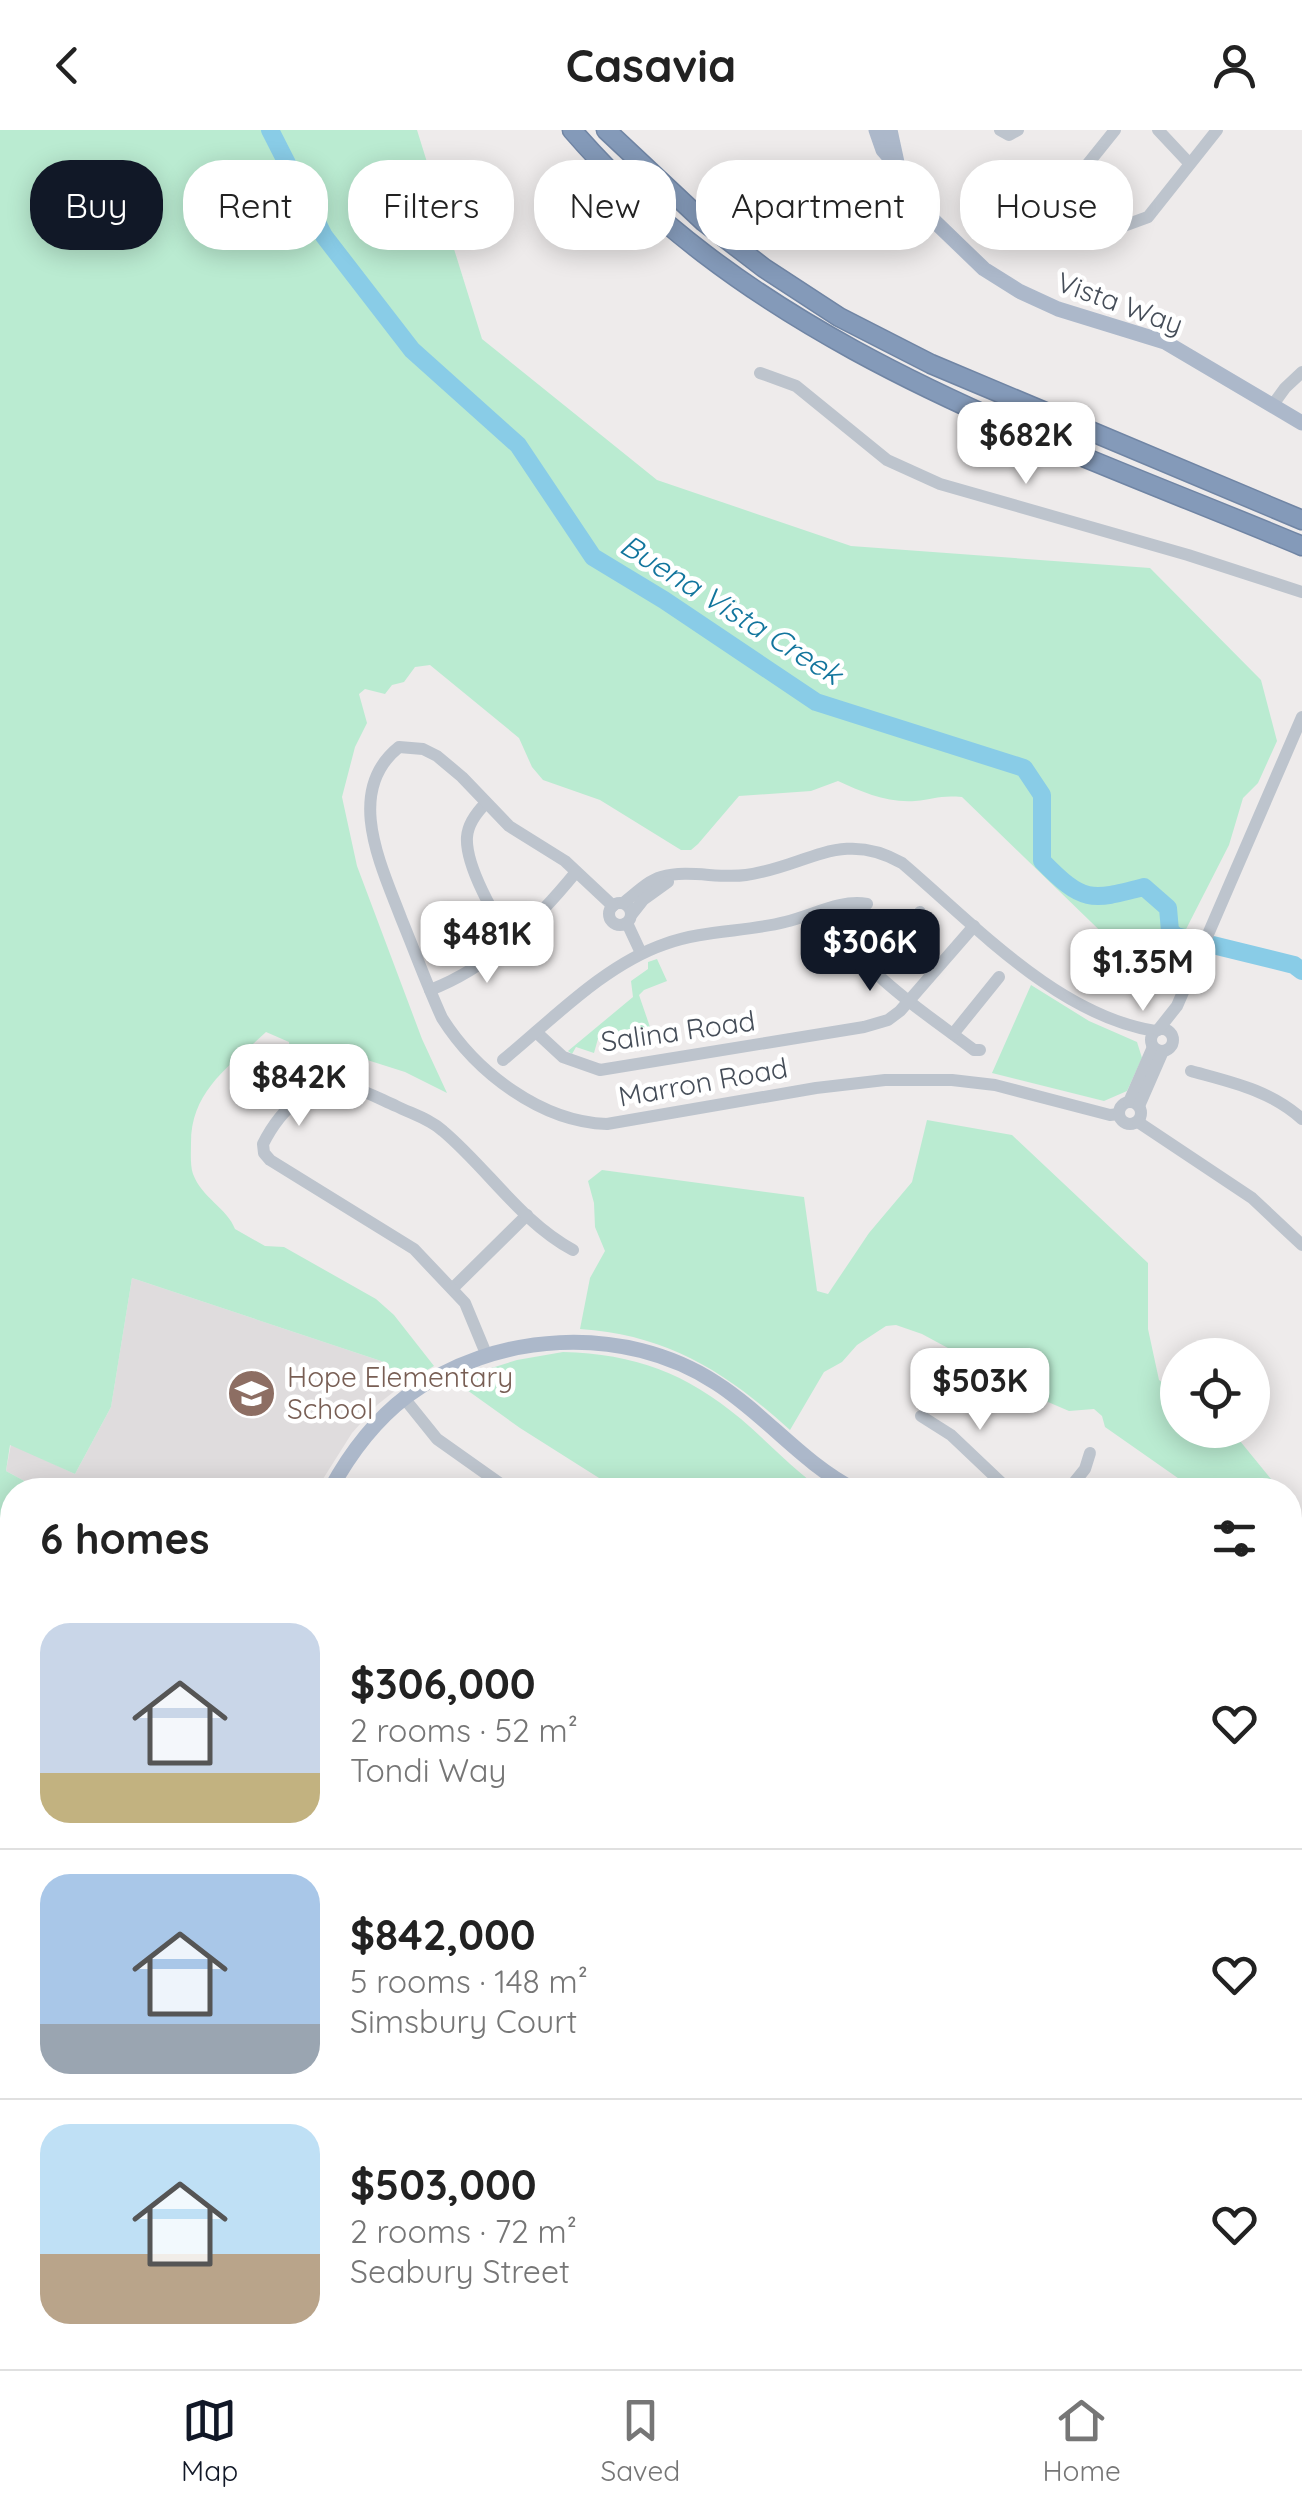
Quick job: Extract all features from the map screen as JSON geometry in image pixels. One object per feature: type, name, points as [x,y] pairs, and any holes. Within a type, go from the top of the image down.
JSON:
[{"type":"highway","points":[[572,130],[678,234],[763,297],[828,338],[952,399],[1302,546]]},
{"type":"highway","points":[[606,130],[719,234],[839,317],[931,364],[1302,520]]},
{"type":"main road","name":"Vista Way","points":[[876,130],[883,150],[892,160]]},
{"type":"main road","name":"Vista Way","points":[[890,130],[896,160]]},
{"type":"main road","name":"Vista Way","points":[[940,228],[996,276],[1058,309],[1165,342],[1302,424]]},
{"type":"main road","points":[[336,1478],[372,1427],[431,1380],[487,1356],[554,1342],[586,1342],[666,1358],[715,1382],[809,1462],[835,1478]]},
{"type":"street","points":[[1000,130],[1009,135],[1018,130]]},
{"type":"street","points":[[1091,160],[1115,130]]},
{"type":"street","points":[[1158,130],[1189,163]]},
{"type":"street","points":[[1133,222],[1148,217],[1216,130]]},
{"type":"street","points":[[1272,406],[1302,372]]},
{"type":"street","points":[[760,374],[796,386],[887,460],[940,484],[1302,592]]},
{"type":"street","points":[[1134,1104],[1231,878],[1297,742],[1302,717]]},
{"type":"street","name":"Marron Road","points":[[486,803],[437,756],[423,748],[399,747],[387,757],[375,777],[370,820],[378,855],[430,990],[453,1036],[488,1072],[538,1103],[590,1123],[607,1124],[851,1082],[899,1079],[995,1085],[1120,1114]]},
{"type":"street","points":[[510,941],[490,907],[467,846],[471,823],[486,803],[509,826],[551,851],[624,912],[641,953]]},
{"type":"street","points":[[624,912],[674,876],[749,875],[836,849],[866,848],[902,863],[1009,958],[1036,976],[1089,1008],[1159,1039]]},
{"type":"street","points":[[430,990],[472,970],[510,941],[542,912],[576,872]]},
{"type":"street","points":[[503,1060],[641,953],[694,936],[766,927],[843,904],[867,904]]},
{"type":"street","points":[[830,909],[844,938],[872,968],[974,1050],[980,1050]]},
{"type":"street","points":[[872,968],[920,912]]},
{"type":"street","name":"Salina Road","points":[[536,1032],[563,1057],[600,1070],[864,1027],[888,1020],[911,1001],[974,926]]},
{"type":"street","points":[[953,1034],[1000,977]]},
{"type":"street","points":[[1191,1071],[1273,1100],[1302,1118]]},
{"type":"street","points":[[487,1356],[474,1320],[453,1288],[414,1249],[270,1160],[264,1154],[268,1134],[300,1098],[317,1088],[354,1088],[432,1122],[546,1234],[573,1250]]},
{"type":"street","points":[[1134,1104],[1122,1106],[1120,1114],[1128,1124],[1138,1122],[1227,1180],[1302,1245]]},
{"type":"street","points":[[1134,1104],[1142,1112],[1138,1122]]},
{"type":"street","points":[[453,1288],[526,1215]]},
{"type":"street","points":[[404,1398],[437,1439],[492,1478]]},
{"type":"street","points":[[920,1416],[951,1435],[996,1478]]},
{"type":"street","points":[[1078,1478],[1090,1452]]},
{"type":"shaded area","name":"Hope Elementary School","points":[[132,1278],[381,1361],[406,1382],[377,1405],[352,1433],[324,1478],[19,1478],[6,1471],[11,1444],[75,1474],[111,1407]]},
{"type":"green space","points":[[0,130],[417,130],[426,160],[348,160],[348,250],[454,250],[482,339],[657,480],[851,546],[1150,568],[1261,680],[1277,741],[1258,783],[1243,798],[1229,845],[1157,986],[962,797],[895,800],[838,781],[811,791],[739,796],[698,844],[691,850],[681,850],[600,800],[543,780],[532,767],[519,738],[430,665],[415,667],[404,682],[392,685],[385,694],[365,689],[359,694],[367,723],[355,747],[342,797],[357,866],[422,1039],[447,1093],[405,1072],[342,1052],[333,1055],[325,1068],[290,1054],[289,1042],[266,1032],[226,1068],[205,1094],[193,1124],[191,1167],[197,1182],[235,1229],[265,1246],[284,1247],[376,1299],[394,1315],[434,1366],[406,1382],[381,1361],[132,1278],[111,1407],[75,1474],[10,1445],[6,1471],[19,1478],[0,1478]]},
{"type":"green space","points":[[657,959],[667,981],[639,995],[651,1030],[599,1035],[594,1053],[576,1047],[572,1054],[568,1051],[633,997],[631,981],[648,969],[648,962]]},
{"type":"green space","points":[[1031,985],[1089,1021],[1137,1042],[1142,1058],[1127,1091],[1104,1101],[992,1073]]},
{"type":"green space","points":[[927,1120],[1012,1135],[1148,1263],[1148,1329],[1160,1381],[1160,1448],[1246,1448],[1270,1478],[1178,1478],[1105,1427],[1102,1416],[1094,1409],[1069,1411],[922,1334],[896,1325],[886,1326],[824,1372],[790,1430],[743,1391],[694,1360],[641,1339],[580,1329],[590,1278],[605,1251],[595,1227],[588,1181],[602,1170],[804,1197],[817,1291],[828,1294],[869,1233],[912,1182]]},
{"type":"green space","points":[[563,1352],[613,1357],[658,1369],[721,1403],[807,1478],[599,1478],[453,1380],[517,1360]]},
{"type":"waterway","name":"Buena Vista Creek","points":[[270,130],[324,236],[412,350],[518,445],[593,557],[816,702],[1024,768],[1042,795],[1042,861],[1078,891],[1099,896],[1144,887],[1168,908],[1170,931],[1176,936],[1294,965],[1302,971]]},
{"type":"place","name":"Hope Elementary School","points":[[252,1393]]}]
